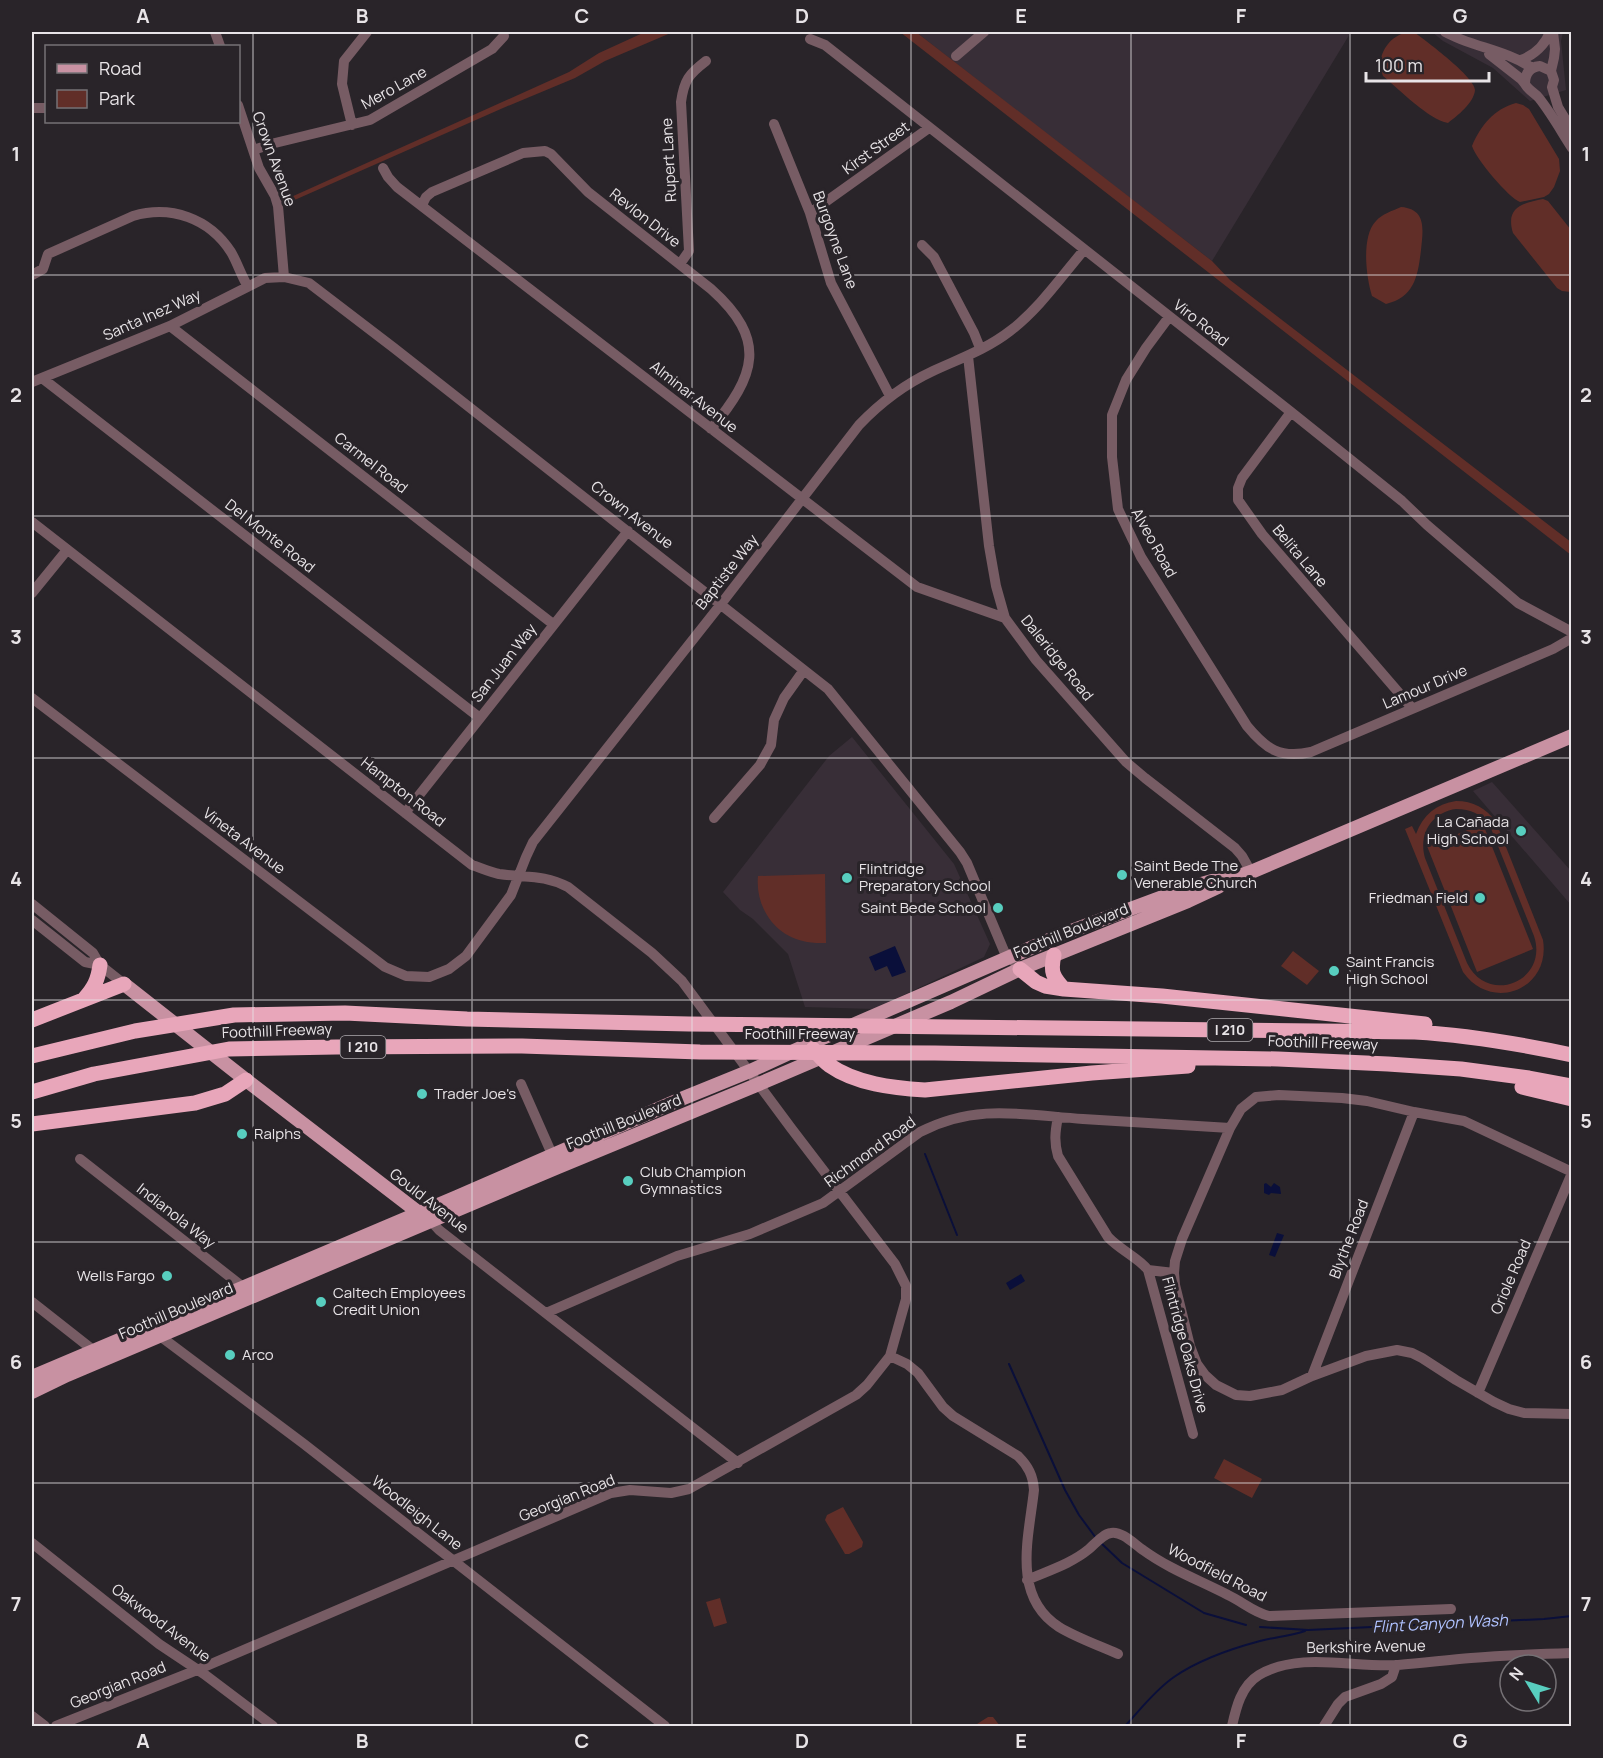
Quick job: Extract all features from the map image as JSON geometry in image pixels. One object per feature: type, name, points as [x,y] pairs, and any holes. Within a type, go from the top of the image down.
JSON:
[{"type":"highway","points":[[1054,955],[1051,966],[1053,974],[1064,989]]},
{"type":"highway","points":[[1015,963],[1036,982],[1045,986],[1405,1021],[1504,1042]]},
{"type":"highway","points":[[82,1001],[94,988],[100,965]]},
{"type":"highway","points":[[32,1020],[124,984]]},
{"type":"highway","name":"Foothill Freeway","points":[[32,1056],[135,1031],[234,1015],[345,1013],[466,1019],[689,1024],[1416,1032],[1504,1042],[1572,1055]]},
{"type":"highway","points":[[809,1044],[828,1065],[860,1079],[899,1088],[925,1090],[1092,1073],[1278,1059]]},
{"type":"highway","name":"Foothill Freeway","points":[[32,1092],[94,1074],[229,1049],[522,1046],[700,1052],[935,1053],[1278,1059],[1461,1069],[1572,1086]]},
{"type":"highway","points":[[1461,1069],[1508,1084],[1572,1099]]},
{"type":"highway","points":[[32,1124],[195,1103],[225,1094],[242,1076]]},
{"type":"main road","name":"Foothill Boulevard","points":[[156,1331],[242,1287],[418,1212],[759,1084],[951,1002],[1063,934],[1184,889],[1212,881],[1227,880],[1251,872],[1572,736]]},
{"type":"main road","name":"Foothill Boulevard","points":[[32,1377],[97,1356],[156,1331],[256,1296],[431,1221],[681,1099],[809,1044],[1015,963],[1054,955],[1216,888],[1227,880]]},
{"type":"main road","name":"Gould Avenue","points":[[124,984],[431,1221]]},
{"type":"main road","name":"Foothill Boulevard","points":[[32,1392],[97,1356]]},
{"type":"street","points":[[352,125],[342,84],[344,61],[367,32]]},
{"type":"street","points":[[956,56],[984,32]]},
{"type":"street","points":[[1445,32],[1479,47],[1521,60],[1534,67],[1545,67],[1551,71]]},
{"type":"street","points":[[1521,60],[1532,56],[1550,34]]},
{"type":"street","points":[[1525,84],[1526,75],[1543,56],[1550,34]]},
{"type":"street","points":[[1550,34],[1554,58],[1551,71],[1554,80],[1552,87],[1558,107],[1572,130]]},
{"type":"street","name":"Mero Lane","points":[[253,150],[370,120],[492,49],[504,36]]},
{"type":"street","name":"Viro Road","points":[[810,39],[825,45],[1291,412],[1402,501],[1518,603],[1572,632]]},
{"type":"street","points":[[1479,47],[1521,79],[1531,92],[1537,95],[1572,148]]},
{"type":"street","name":"Rupert Lane","points":[[680,264],[689,251],[681,102],[683,85],[693,71],[706,61]]},
{"type":"street","points":[[1537,95],[1545,93],[1552,87]]},
{"type":"street","name":"Crown Avenue","points":[[240,111],[263,177],[275,196],[278,206],[284,277],[309,284],[319,290],[828,689],[960,852],[967,863],[1004,951],[1015,963]]},
{"type":"street","name":"Burgoyne Lane","points":[[774,124],[810,213],[831,283],[890,396]]},
{"type":"street","name":"Kirst Street","points":[[810,213],[929,129]]},
{"type":"street","name":"Revlon Drive","points":[[422,205],[432,192],[523,153],[545,151],[556,159],[588,192],[728,304],[742,324],[750,353],[748,367],[744,380],[726,411],[711,429]]},
{"type":"street","name":"Alminar Avenue","points":[[383,168],[397,187],[917,587],[1005,618]]},
{"type":"street","points":[[32,275],[43,269],[48,254],[133,216],[146,212],[163,211],[196,219],[208,226],[231,253],[247,285]]},
{"type":"street","points":[[922,245],[934,257],[980,348]]},
{"type":"street","name":"Baptiste Way","points":[[449,969],[466,956],[511,896],[534,842],[874,409],[890,396],[931,372],[968,356],[1010,332],[1084,250]]},
{"type":"street","name":"Santa Inez Way","points":[[37,380],[170,326],[247,285],[265,278],[284,277]]},
{"type":"street","name":"Alveo Road","points":[[1169,316],[1126,380],[1112,415],[1112,457],[1118,509],[1141,557],[1247,726],[1266,746],[1287,754]]},
{"type":"street","name":"Carmel Road","points":[[170,326],[553,624]]},
{"type":"street","name":"Daleridge Road","points":[[968,356],[989,546],[996,586],[1005,618],[1036,660],[1126,762],[1235,848],[1251,872]]},
{"type":"street","name":"Del Monte Road","points":[[37,380],[480,718]]},
{"type":"street","name":"Belita Lane","points":[[1291,412],[1242,478],[1238,488],[1238,500],[1262,534],[1412,708]]},
{"type":"street","name":"Hampton Road","points":[[32,522],[472,865],[497,874],[541,877],[568,887],[652,953],[682,981],[750,1071]]},
{"type":"street","name":"San Juan Way","points":[[405,813],[628,531]]},
{"type":"street","points":[[32,593],[67,550]]},
{"type":"street","name":"Lamour Drive","points":[[1287,754],[1299,754],[1324,746],[1553,649],[1572,638]]},
{"type":"street","points":[[714,818],[760,765],[771,746],[774,720],[784,698],[804,670]]},
{"type":"street","name":"Vineta Avenue","points":[[32,698],[385,967],[406,976],[429,977],[449,969]]},
{"type":"street","name":"Gould Avenue","points":[[32,904],[93,952],[100,965],[124,984]]},
{"type":"street","name":"Gould Avenue","points":[[32,920],[85,962],[100,965]]},
{"type":"street","name":"Georgian Road","points":[[56,1726],[197,1670],[611,1493],[630,1490],[671,1494],[689,1489],[856,1395],[867,1385],[890,1356],[906,1299],[906,1286],[902,1275],[750,1071]]},
{"type":"street","points":[[521,1084],[555,1161]]},
{"type":"street","points":[[1572,1173],[1464,1121],[1342,1098],[1256,1097],[1241,1109],[1230,1128],[1182,1239],[1174,1273],[1190,1346],[1197,1364],[1216,1385],[1236,1395],[1250,1396],[1282,1390],[1366,1356],[1397,1350],[1412,1353],[1494,1402],[1524,1413],[1572,1414]]},
{"type":"street","name":"Blythe Road","points":[[1312,1376],[1414,1112]]},
{"type":"street","name":"Richmond Road","points":[[546,1313],[677,1256],[750,1234],[823,1203],[912,1138],[934,1125],[971,1114],[1016,1113],[1230,1128]]},
{"type":"street","name":"Flintridge Oaks Drive","points":[[1058,1117],[1054,1134],[1059,1156],[1108,1237],[1148,1270],[1193,1434]]},
{"type":"street","name":"Indianola Way","points":[[80,1159],[256,1296]]},
{"type":"street","name":"Oriole Road","points":[[1478,1393],[1572,1173]]},
{"type":"street","name":"Gould Avenue","points":[[431,1221],[439,1230],[738,1463]]},
{"type":"street","points":[[1148,1270],[1174,1273]]},
{"type":"street","points":[[32,1302],[97,1356]]},
{"type":"street","name":"Woodleigh Lane","points":[[156,1331],[665,1726]]},
{"type":"street","points":[[890,1356],[907,1364],[918,1373],[943,1407],[953,1416],[1018,1456],[1026,1465],[1033,1479],[1034,1490],[1026,1560],[1027,1580],[1035,1602],[1057,1626],[1118,1654]]},
{"type":"street","name":"Woodfield Road","points":[[1027,1580],[1076,1558],[1109,1533],[1121,1535],[1180,1573],[1231,1596],[1252,1611],[1269,1616],[1451,1609]]},
{"type":"street","name":"Oakwood Avenue","points":[[32,1543],[159,1644],[273,1726]]},
{"type":"street","name":"Berkshire Avenue","points":[[1232,1726],[1237,1705],[1249,1683],[1257,1676],[1287,1665],[1310,1663],[1396,1665],[1472,1658],[1572,1653]]},
{"type":"street","points":[[1324,1726],[1345,1697],[1381,1684],[1392,1677],[1396,1665]]},
{"type":"street","points":[[32,1716],[45,1726]]},
{"type":"shaded area","points":[[916,32],[1351,32],[1212,261]]},
{"type":"shaded area","points":[[1432,32],[1563,32],[1561,41],[1566,90],[1530,101],[1493,68],[1443,41]]},
{"type":"shaded area","name":"Flintridge Preparatory School","points":[[852,737],[954,864],[990,944],[984,957],[874,1009],[805,1007],[788,954],[723,892],[829,756]]},
{"type":"shaded area","name":"La Cañada High School","points":[[1492,782],[1571,871],[1571,905],[1473,791]]},
{"type":"shaded area","points":[[895,946],[906,972],[892,977],[887,966],[875,971],[869,957]]},
{"type":"shaded area","points":[[1266,1183],[1271,1187],[1274,1183],[1280,1187],[1281,1194],[1264,1193]]},
{"type":"shaded area","points":[[1277,1233],[1284,1235],[1275,1257],[1269,1255]]},
{"type":"shaded area","points":[[1021,1274],[1025,1281],[1010,1290],[1006,1283]]},
{"type":"green space","points":[[645,32],[673,32],[605,61],[575,78],[281,206],[280,202],[569,72],[599,53]]},
{"type":"green space","points":[[900,32],[916,32],[1212,261],[1230,280],[1571,542],[1571,555]]},
{"type":"green space","points":[[1407,32],[1414,32],[1439,51],[1473,84],[1475,90],[1472,100],[1448,123],[1423,110],[1383,76],[1381,62],[1384,49],[1394,38]]},
{"type":"green space","points":[[1516,103],[1529,109],[1559,159],[1560,171],[1549,194],[1520,202],[1493,177],[1472,146],[1489,119],[1501,109]]},
{"type":"green space","points":[[1543,199],[1548,201],[1571,230],[1571,292],[1557,288],[1513,233],[1511,224],[1514,212],[1529,202]]},
{"type":"green space","points":[[1401,207],[1415,212],[1422,222],[1420,259],[1416,276],[1409,290],[1396,301],[1386,304],[1372,296],[1366,257],[1368,236],[1376,221]]},
{"type":"green space","points":[[1456,801],[1473,804],[1483,809],[1496,822],[1543,940],[1543,957],[1538,971],[1529,982],[1517,990],[1503,993],[1489,991],[1475,984],[1463,972],[1405,829],[1412,826],[1416,834],[1426,816],[1442,805]],"holes":[[[1461,809],[1475,813],[1490,826],[1534,936],[1536,952],[1533,965],[1525,976],[1514,982],[1501,985],[1488,983],[1477,976],[1467,963],[1425,858],[1423,849],[1425,833],[1434,819],[1447,811]]]},
{"type":"green space","name":"Friedman Field","points":[[1483,824],[1533,949],[1477,972],[1427,846]]},
{"type":"green space","points":[[825,874],[826,943],[807,942],[785,934],[769,919],[764,909],[758,888],[758,876]]},
{"type":"green space","points":[[1293,951],[1319,971],[1307,985],[1281,966]]},
{"type":"green space","points":[[1224,1459],[1262,1479],[1252,1498],[1214,1478]]},
{"type":"green space","points":[[843,1507],[863,1542],[862,1547],[849,1554],[845,1554],[825,1520],[827,1515]]},
{"type":"green space","points":[[720,1598],[727,1623],[714,1627],[706,1602]]},
{"type":"green space","points":[[988,1717],[993,1717],[1000,1726],[977,1726]]},
{"type":"waterway","points":[[925,1154],[957,1235]]},
{"type":"waterway","points":[[1009,1364],[1065,1490],[1079,1515],[1096,1538]]},
{"type":"waterway","points":[[1100,1542],[1122,1563],[1204,1613],[1246,1625]]},
{"type":"waterway","name":"Flint Canyon Wash","points":[[1260,1627],[1308,1630],[1572,1616]]},
{"type":"waterway","points":[[1125,1726],[1160,1688],[1194,1665],[1238,1647],[1305,1631]]},
{"type":"place","name":"La Cañada High School","points":[[1521,831]]},
{"type":"place","name":"Saint Bede The Venerable Church","points":[[1122,875]]},
{"type":"place","name":"Flintridge Preparatory School","points":[[847,878]]},
{"type":"place","name":"Friedman Field","points":[[1480,898]]},
{"type":"place","name":"Saint Bede School","points":[[998,908]]},
{"type":"place","name":"Saint Francis High School","points":[[1334,971]]},
{"type":"place","name":"Trader Joe's","points":[[422,1094]]},
{"type":"place","name":"Ralphs","points":[[242,1134]]},
{"type":"place","name":"Club Champion Gymnastics","points":[[628,1181]]},
{"type":"place","name":"Wells Fargo","points":[[167,1276]]},
{"type":"place","name":"Caltech Employees Credit Union","points":[[321,1302]]},
{"type":"place","name":"Arco","points":[[230,1355]]}]
